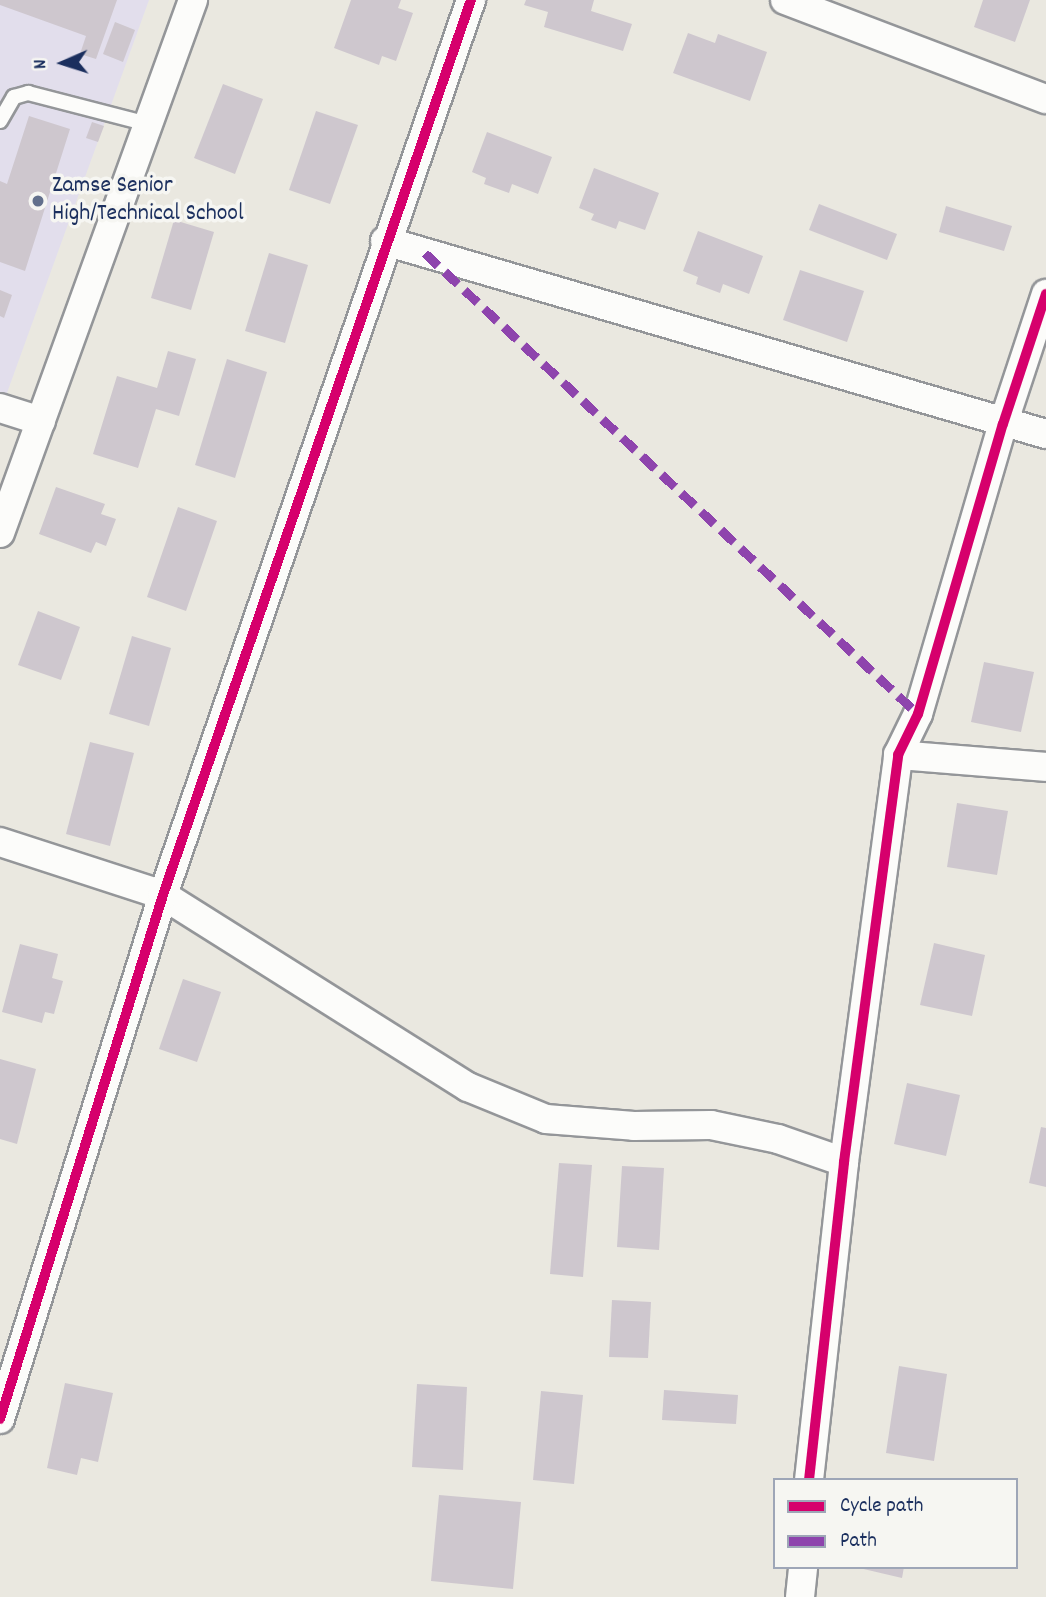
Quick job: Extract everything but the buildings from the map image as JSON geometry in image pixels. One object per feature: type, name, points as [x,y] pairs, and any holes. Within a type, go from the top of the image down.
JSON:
[{"type":"street","points":[[0,533],[193,0]]},
{"type":"street","points":[[0,1419],[163,895],[385,241],[471,0]]},
{"type":"street","points":[[785,0],[1046,99]]},
{"type":"street","points":[[385,241],[1003,424],[1046,434]]},
{"type":"street","points":[[810,1478],[844,1162],[898,755],[918,714],[1003,424],[1046,294]]},
{"type":"street","points":[[0,408],[40,421]]},
{"type":"street","points":[[898,755],[1046,767]]},
{"type":"street","points":[[0,842],[163,895],[468,1087],[535,1114],[634,1126],[711,1125],[778,1139],[844,1162]]},
{"type":"street","points":[[800,1597],[803,1569]]},
{"type":"lane","points":[[0,121],[15,97],[28,93],[148,124]]},
{"type":"shaded area","name":"Zamse Senior High/Technical School","points":[[0,0],[149,0],[3,404],[0,403]]},
{"type":"marked path","points":[[425,253],[918,714]]},
{"type":"cycle path","points":[[0,1419],[163,895],[471,0]]},
{"type":"cycle path","points":[[809,1478],[844,1162],[898,755],[918,714],[1003,424],[1046,294]]},
{"type":"place","name":"Zamse Senior High/Technical School","points":[[38,201]]}]
